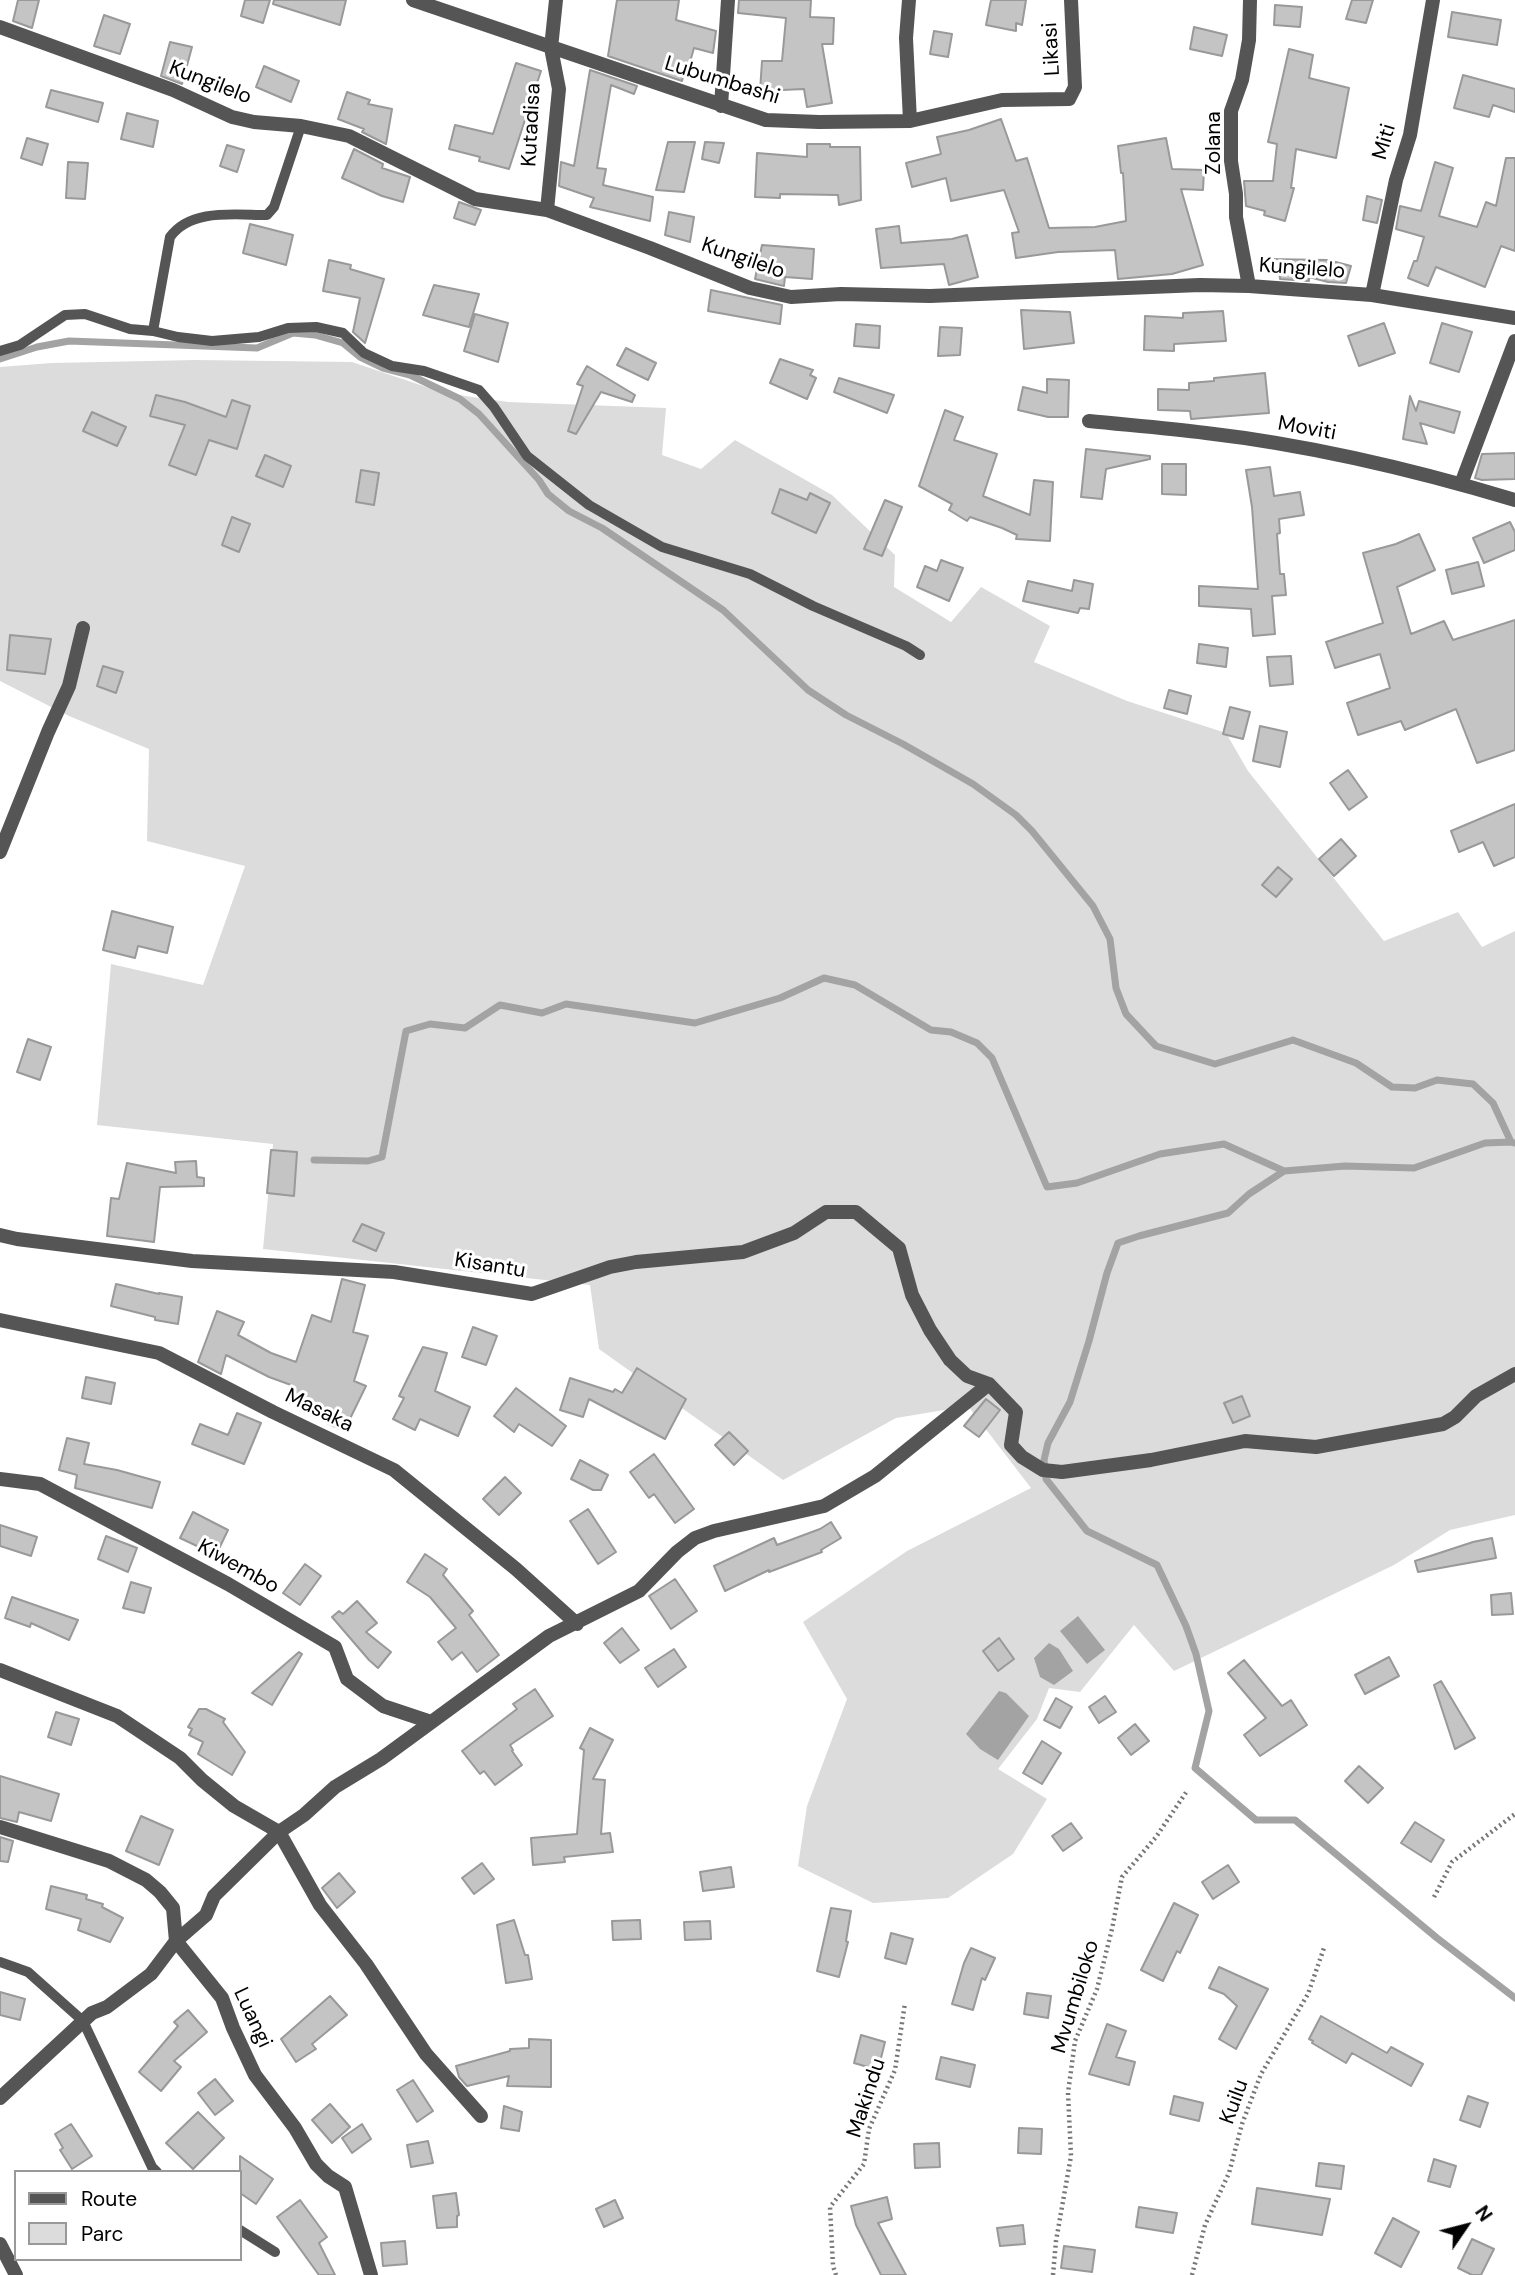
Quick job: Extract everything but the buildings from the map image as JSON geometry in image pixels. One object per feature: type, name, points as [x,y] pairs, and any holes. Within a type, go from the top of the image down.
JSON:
[{"type":"street","name":"Lubumbashi","points":[[413,0],[766,120],[910,121],[1002,100],[1069,99],[1071,96]]},
{"type":"street","name":"Kutadisa","points":[[547,210],[558,89],[551,48],[556,0]]},
{"type":"street","points":[[721,106],[728,0]]},
{"type":"street","points":[[909,0],[906,38],[910,121]]},
{"type":"street","name":"Likasi","points":[[1071,0],[1075,87],[1071,96]]},
{"type":"street","name":"Zolana","points":[[1249,286],[1236,217],[1231,160],[1231,111],[1242,80],[1249,40],[1250,0]]},
{"type":"street","name":"Miti","points":[[1372,295],[1396,180],[1410,135],[1433,0]]},
{"type":"street","name":"Kungilelo","points":[[0,27],[173,90],[232,117],[254,122],[301,126],[349,136],[475,199],[547,210],[750,288],[791,297],[841,294],[930,296],[1200,285],[1249,286],[1372,295],[1515,318]]},
{"type":"street","points":[[1461,484],[1515,341]]},
{"type":"street","name":"Moviti","points":[[1088,421],[1208,433],[1325,453],[1461,484],[1515,500]]},
{"type":"street","points":[[0,852],[69,686],[83,628]]},
{"type":"street","name":"Kisantu","points":[[0,1235],[192,1261],[394,1272],[532,1294],[610,1267],[743,1252],[794,1233],[826,1212],[856,1212],[899,1248],[912,1295],[950,1360],[967,1376],[989,1384],[1016,1412],[1011,1445],[1022,1457],[1043,1470],[1062,1472],[1151,1460],[1245,1441],[1316,1447],[1443,1424],[1455,1417],[1476,1396],[1515,1374]]},
{"type":"street","name":"Masaka","points":[[0,1320],[159,1353],[394,1470],[516,1569],[577,1624]]},
{"type":"street","points":[[0,2098],[92,2013],[107,2007],[151,1974],[176,1941],[206,1916],[214,1896],[279,1832],[304,1815],[335,1787],[381,1759],[549,1636],[639,1591],[677,1552],[695,1538],[714,1531],[824,1506],[865,1482],[989,1384]]},
{"type":"street","name":"Kiwembo","points":[[0,1479],[40,1484],[228,1584],[335,1647],[347,1679],[383,1706],[431,1722]]},
{"type":"street","points":[[0,1670],[117,1716],[180,1758],[234,1806],[279,1832],[320,1905],[366,1964],[426,2054],[481,2116]]},
{"type":"street","points":[[0,1827],[108,1861],[146,1880],[173,1908],[176,1941]]},
{"type":"street","name":"Luangi","points":[[176,1941],[222,1998],[255,2075],[295,2128],[316,2164],[345,2187],[371,2275]]},
{"type":"street","points":[[0,2244],[16,2275]]},
{"type":"lane","points":[[153,331],[170,237],[178,226],[195,218],[267,215],[274,207],[301,126]]},
{"type":"lane","points":[[0,351],[20,345],[65,315],[85,314],[130,329],[212,341],[259,337],[288,328],[316,327],[343,333],[364,353],[392,366],[425,371],[479,390],[494,407],[527,456],[589,505],[662,547],[750,574],[813,607],[906,646],[920,655]]},
{"type":"lane","points":[[0,1962],[28,1972],[83,2021],[155,2170]]},
{"type":"lane","points":[[242,2231],[275,2252]]},
{"type":"path","name":"Mvumbiloko","points":[[1053,2275],[1071,2157],[1068,2093],[1075,2041],[1097,1989],[1122,1877],[1156,1837],[1187,1791]]},
{"type":"path","points":[[1434,1897],[1452,1862],[1515,1814]]},
{"type":"path","name":"Kuilu","points":[[1192,2275],[1205,2225],[1229,2173],[1242,2124],[1261,2074],[1308,1994],[1324,1948]]},
{"type":"path","name":"Makindu","points":[[836,2275],[833,2266],[830,2207],[864,2164],[869,2129],[895,2070],[905,2003]]},
{"type":"green space","points":[[196,360],[352,362],[444,393],[508,402],[666,408],[662,455],[701,469],[735,440],[832,495],[895,555],[894,587],[951,622],[981,587],[1050,626],[1034,662],[1127,701],[1226,733],[1248,771],[1384,941],[1458,912],[1482,947],[1515,931],[1515,1515],[1450,1530],[1394,1565],[1174,1671],[1134,1625],[1080,1692],[1049,1688],[1037,1719],[998,1769],[1047,1799],[1013,1854],[948,1898],[873,1903],[798,1866],[807,1806],[847,1699],[803,1622],[907,1551],[1031,1488],[968,1406],[896,1418],[783,1480],[599,1349],[590,1285],[263,1249],[273,1144],[97,1125],[111,964],[203,985],[245,866],[147,841],[149,749],[69,716],[0,681],[0,367],[52,363]]},
{"type":"shaded area","points":[[1078,1616],[1105,1650],[1087,1664],[1060,1631]]},
{"type":"shaded area","points":[[1049,1643],[1059,1649],[1073,1671],[1054,1685],[1040,1677],[1034,1658]]},
{"type":"shaded area","points":[[999,1691],[1006,1693],[1029,1716],[998,1760],[980,1749],[966,1734]]},
{"type":"waterway","points":[[0,359],[37,347],[69,341],[257,348],[293,333],[315,335],[343,343],[360,357],[383,368],[410,375],[460,399],[479,414],[539,480],[548,494],[569,511],[602,528],[723,610],[808,690],[846,715],[973,784],[1016,815],[1093,906],[1110,939],[1116,988],[1126,1014],[1156,1046],[1215,1064],[1293,1040],[1356,1063],[1392,1087],[1415,1088],[1437,1080],[1473,1084],[1493,1103],[1511,1142],[1515,1143]]},
{"type":"waterway","points":[[314,1160],[368,1161],[382,1157],[406,1031],[430,1024],[465,1028],[500,1005],[542,1013],[566,1004],[695,1023],[780,998],[824,978],[855,985],[931,1030],[951,1032],[977,1043],[992,1058],[1047,1187],[1077,1183],[1160,1154],[1224,1144],[1284,1171],[1345,1166],[1414,1168],[1485,1143],[1511,1142]]},
{"type":"waterway","points":[[1284,1171],[1249,1194],[1228,1213],[1118,1243],[1070,1402],[1048,1443],[1044,1460],[1046,1479],[1087,1531],[1157,1565],[1196,1654],[1209,1711],[1195,1768],[1256,1820],[1295,1820],[1437,1938],[1515,1998]]}]
